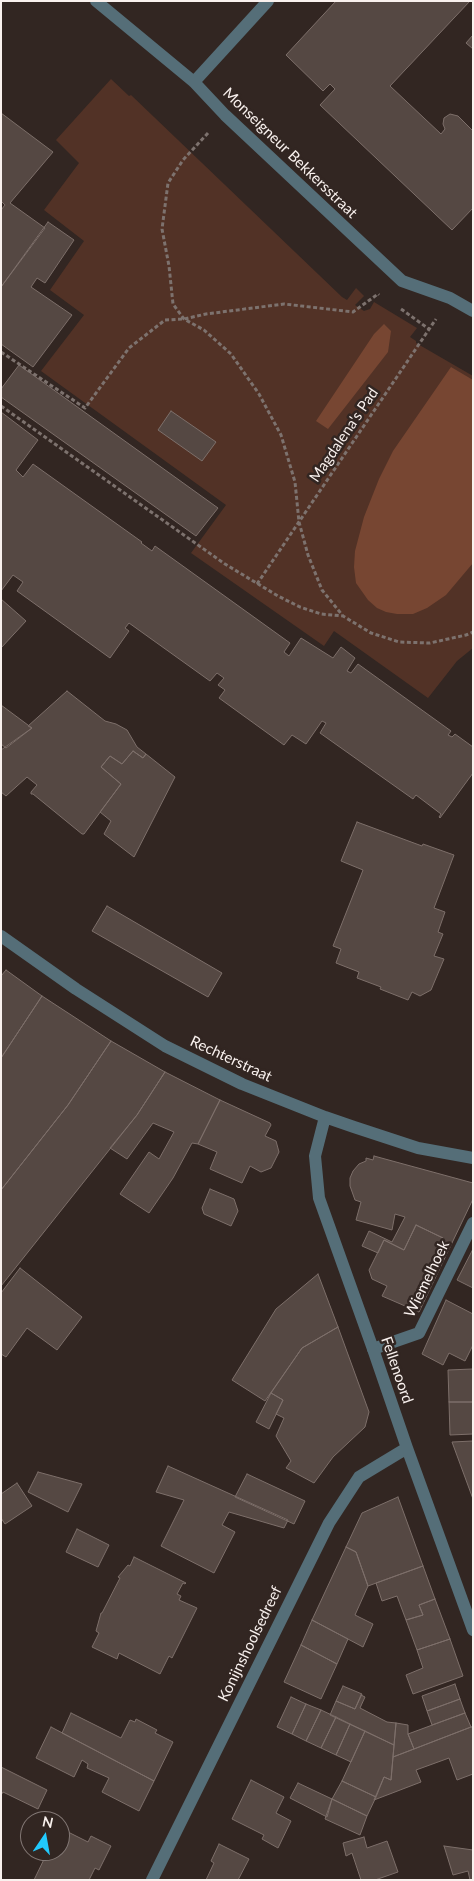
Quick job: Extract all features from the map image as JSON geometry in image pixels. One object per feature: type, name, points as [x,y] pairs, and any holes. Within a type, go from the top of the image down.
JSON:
[{"type":"street","name":"Monseigneur Bekkersstraat","points":[[96,1],[194,82],[225,115],[402,282],[450,298],[473,311]]},
{"type":"street","points":[[194,82],[268,1]]},
{"type":"street","name":"Rechterstraat","points":[[1,936],[76,989],[165,1046],[242,1084],[324,1117],[418,1148],[473,1158]]},
{"type":"street","name":"Fellenoord","points":[[324,1117],[315,1156],[319,1198],[473,1630]]},
{"type":"street","name":"Wiemelhoek","points":[[373,1349],[419,1333],[473,1223]]},
{"type":"street","name":"Konijnshoolsedreef","points":[[152,1880],[329,1523],[359,1477],[407,1448]]},
{"type":"path","points":[[225,115],[182,160],[168,183],[162,229],[169,266],[173,304],[184,319],[204,330],[231,354],[259,394],[281,435],[295,482],[299,522],[308,555],[322,590],[343,616],[371,633],[399,642],[430,643],[473,632]]},
{"type":"path","points":[[1,352],[85,408],[130,348],[165,320],[184,319],[222,311],[284,304],[353,312],[378,294],[385,299]]},
{"type":"path","name":"Magdalena's Pad","points":[[258,584],[450,298]]},
{"type":"path","points":[[400,309],[429,328]]},
{"type":"path","points":[[1,406],[225,564],[300,607],[321,614],[343,616]]},
{"type":"shaded area","points":[[111,79],[129,96],[131,95],[342,297],[347,300],[356,288],[364,296],[355,305],[364,311],[370,309],[374,302],[417,328],[410,337],[416,343],[473,376],[473,648],[457,661],[428,698],[334,631],[324,646],[191,553],[226,505],[41,371],[84,315],[50,290],[84,241],[44,210],[79,163],[56,140]]},
{"type":"shaded area","points":[[384,324],[391,331],[388,352],[328,429],[316,421],[374,334]]},
{"type":"shaded area","points":[[451,367],[473,380],[473,563],[446,595],[427,608],[413,614],[386,612],[377,608],[368,600],[356,583],[355,551],[364,517],[379,479],[393,451]]},
{"type":"building","points":[[336,1],[470,1],[390,86],[441,134],[445,129],[443,124],[444,118],[450,114],[458,116],[473,131],[473,208],[452,230],[320,105],[335,89],[330,84],[323,91],[286,55]]},
{"type":"building","points":[[473,35],[473,49],[466,43]]},
{"type":"building","points":[[1,113],[53,152],[10,203],[45,228],[1,287],[1,210],[5,205],[1,201]]},
{"type":"building","points":[[48,222],[74,240],[45,283],[37,278],[31,287],[72,315],[33,367],[1,344],[1,287]]},
{"type":"building","points":[[19,365],[218,508],[196,536],[1,397],[1,389]]},
{"type":"building","points":[[171,411],[216,442],[202,461],[158,430]]},
{"type":"building","points":[[1,412],[38,440],[16,470],[23,477],[33,464],[152,551],[155,546],[290,643],[284,652],[289,656],[301,638],[333,658],[341,647],[355,658],[347,671],[351,673],[358,664],[451,731],[448,735],[452,737],[455,734],[473,747],[473,773],[440,818],[441,814],[416,795],[413,799],[320,733],[326,723],[322,721],[306,744],[292,735],[284,745],[219,698],[225,690],[218,685],[224,678],[217,673],[210,681],[129,623],[125,628],[129,631],[110,658],[17,591],[23,582],[13,575],[1,591]]},
{"type":"building","points":[[1,599],[26,621],[1,648]]},
{"type":"building","points":[[67,691],[105,721],[127,730],[137,747],[146,754],[143,758],[133,751],[122,764],[110,756],[101,767],[121,784],[84,834],[31,794],[37,785],[27,777],[6,796],[1,792],[1,750],[32,728],[28,726]]},
{"type":"building","points":[[1,705],[32,728],[6,748],[1,744]]},
{"type":"building","points":[[133,751],[143,758],[146,754],[175,777],[134,857],[104,834],[111,821],[100,812],[121,784],[101,767],[110,756],[122,764]]},
{"type":"building","points":[[357,822],[422,846],[423,844],[454,855],[434,908],[445,912],[438,932],[443,934],[434,956],[444,959],[431,990],[420,996],[412,992],[408,1000],[357,978],[359,972],[336,963],[341,949],[333,946],[363,870],[341,861]]},
{"type":"building","points":[[107,906],[222,973],[208,997],[92,931]]},
{"type":"building","points":[[6,970],[42,996],[1,1058],[1,976]]},
{"type":"building","points":[[42,996],[111,1041],[68,1105],[1,1190],[1,1058]]},
{"type":"building","points":[[111,1041],[165,1072],[137,1115],[1,1286],[1,1190],[68,1105]]},
{"type":"building","points":[[165,1072],[220,1100],[198,1144],[192,1143],[173,1178],[149,1213],[120,1194],[149,1152],[159,1159],[174,1132],[153,1123],[127,1159],[110,1148],[137,1115]]},
{"type":"building","points":[[220,1100],[270,1123],[271,1125],[265,1136],[276,1141],[279,1152],[271,1168],[261,1172],[250,1166],[242,1183],[210,1169],[217,1152],[198,1144]]},
{"type":"building","points":[[374,1156],[473,1183],[473,1199],[451,1245],[442,1240],[443,1238],[416,1225],[404,1250],[384,1240],[378,1253],[362,1246],[369,1231],[392,1242],[405,1217],[395,1214],[392,1230],[356,1220],[361,1202],[355,1200],[350,1186],[350,1178],[359,1164],[366,1161],[366,1158],[373,1160]]},
{"type":"building","points":[[210,1189],[234,1199],[238,1211],[231,1226],[204,1214],[202,1208]]},
{"type":"building","points":[[416,1225],[443,1238],[442,1240],[451,1245],[419,1312],[382,1296],[387,1286],[372,1279],[369,1270],[384,1240],[404,1250]]},
{"type":"building","points":[[473,1249],[473,1288],[457,1280]]},
{"type":"building","points":[[20,1268],[82,1317],[57,1350],[27,1328],[6,1357],[1,1354],[1,1293]]},
{"type":"building","points":[[318,1274],[338,1327],[302,1348],[265,1401],[232,1380],[276,1309]]},
{"type":"building","points":[[446,1300],[473,1314],[473,1345],[465,1361],[449,1353],[443,1365],[422,1354]]},
{"type":"building","points":[[338,1327],[369,1412],[365,1427],[333,1457],[314,1483],[286,1468],[291,1461],[276,1436],[284,1418],[276,1414],[283,1400],[271,1393],[302,1348]]},
{"type":"building","points":[[473,1369],[473,1402],[449,1402],[448,1370]]},
{"type":"building","points":[[271,1393],[283,1400],[269,1429],[256,1422]]},
{"type":"building","points":[[449,1402],[473,1402],[473,1434],[450,1435]]},
{"type":"building","points":[[473,1441],[473,1499],[452,1442]]},
{"type":"building","points":[[168,1466],[288,1520],[284,1528],[229,1512],[222,1525],[235,1532],[214,1573],[161,1546],[184,1500],[156,1492]]},
{"type":"building","points":[[38,1472],[82,1484],[68,1512],[28,1492]]},
{"type":"building","points":[[247,1474],[305,1501],[294,1524],[235,1497]]},
{"type":"building","points":[[17,1483],[32,1506],[5,1524],[1,1518],[1,1494]]},
{"type":"building","points":[[398,1497],[423,1566],[368,1586],[356,1552],[346,1547],[362,1513]]},
{"type":"building","points":[[77,1529],[109,1545],[98,1567],[66,1552]]},
{"type":"building","points":[[346,1547],[356,1552],[368,1586],[355,1615],[373,1624],[363,1647],[312,1620]]},
{"type":"building","points":[[134,1557],[186,1583],[183,1583],[177,1594],[181,1596],[179,1600],[197,1608],[172,1658],[169,1656],[160,1674],[119,1653],[117,1659],[92,1647],[99,1633],[96,1631],[101,1613],[120,1578],[118,1577],[128,1565],[130,1566]]},
{"type":"building","points":[[423,1566],[435,1599],[419,1605],[423,1615],[406,1620],[397,1596],[382,1601],[376,1583]]},
{"type":"building","points":[[435,1599],[450,1639],[417,1650],[406,1620],[423,1615],[419,1605]]},
{"type":"building","points":[[312,1620],[348,1639],[337,1664],[301,1645]]},
{"type":"building","points":[[450,1639],[463,1676],[413,1694],[406,1675],[423,1668],[417,1650]]},
{"type":"building","points":[[301,1645],[337,1664],[321,1699],[284,1682]]},
{"type":"building","points":[[455,1684],[460,1699],[427,1711],[422,1696]]},
{"type":"building","points":[[343,1686],[362,1694],[355,1709],[336,1701]]},
{"type":"building","points":[[361,1695],[365,1697],[360,1708],[387,1722],[396,1723],[394,1745],[330,1715],[336,1701],[355,1709]]},
{"type":"building","points":[[291,1697],[306,1704],[292,1734],[277,1727]]},
{"type":"building","points":[[460,1699],[465,1713],[432,1725],[427,1711]]},
{"type":"building","points":[[306,1704],[321,1710],[306,1741],[292,1734]]},
{"type":"building","points":[[321,1710],[336,1717],[321,1748],[306,1741]]},
{"type":"building","points":[[71,1713],[121,1738],[130,1720],[135,1722],[136,1719],[157,1730],[155,1733],[173,1742],[154,1781],[62,1733]]},
{"type":"building","points":[[465,1713],[471,1727],[414,1749],[408,1734]]},
{"type":"building","points":[[336,1717],[350,1724],[336,1755],[321,1748]]},
{"type":"building","points":[[396,1723],[408,1725],[408,1734],[414,1749],[393,1757]]},
{"type":"building","points":[[350,1724],[365,1731],[351,1762],[336,1755]]},
{"type":"building","points":[[51,1727],[154,1781],[139,1811],[102,1792],[109,1778],[87,1768],[88,1764],[82,1760],[74,1777],[36,1758]]},
{"type":"building","points":[[473,1727],[473,1774],[457,1780],[449,1758],[416,1770],[421,1782],[374,1800],[384,1777],[391,1780],[393,1757]]},
{"type":"building","points":[[365,1731],[394,1745],[391,1780],[384,1777],[376,1797],[342,1781]]},
{"type":"building","points":[[1,1767],[47,1790],[38,1809],[3,1792],[1,1795]]},
{"type":"building","points":[[251,1780],[284,1797],[276,1813],[291,1821],[278,1848],[262,1839],[264,1835],[232,1819]]},
{"type":"building","points":[[342,1781],[376,1797],[367,1816],[332,1799]]},
{"type":"building","points":[[298,1783],[332,1799],[327,1817],[290,1798]]},
{"type":"building","points":[[332,1799],[367,1816],[360,1835],[325,1819]]},
{"type":"building","points":[[70,1833],[88,1842],[91,1836],[111,1846],[99,1870],[95,1868],[89,1880],[34,1880],[43,1861],[70,1861]]},
{"type":"building","points":[[364,1837],[367,1848],[387,1841],[398,1872],[375,1880],[361,1880],[352,1853],[346,1856],[343,1843]]},
{"type":"building","points":[[219,1844],[249,1859],[238,1880],[206,1880],[214,1863],[211,1861]]},
{"type":"building","points":[[444,1846],[473,1850],[473,1880],[470,1880],[468,1871],[453,1875]]}]
